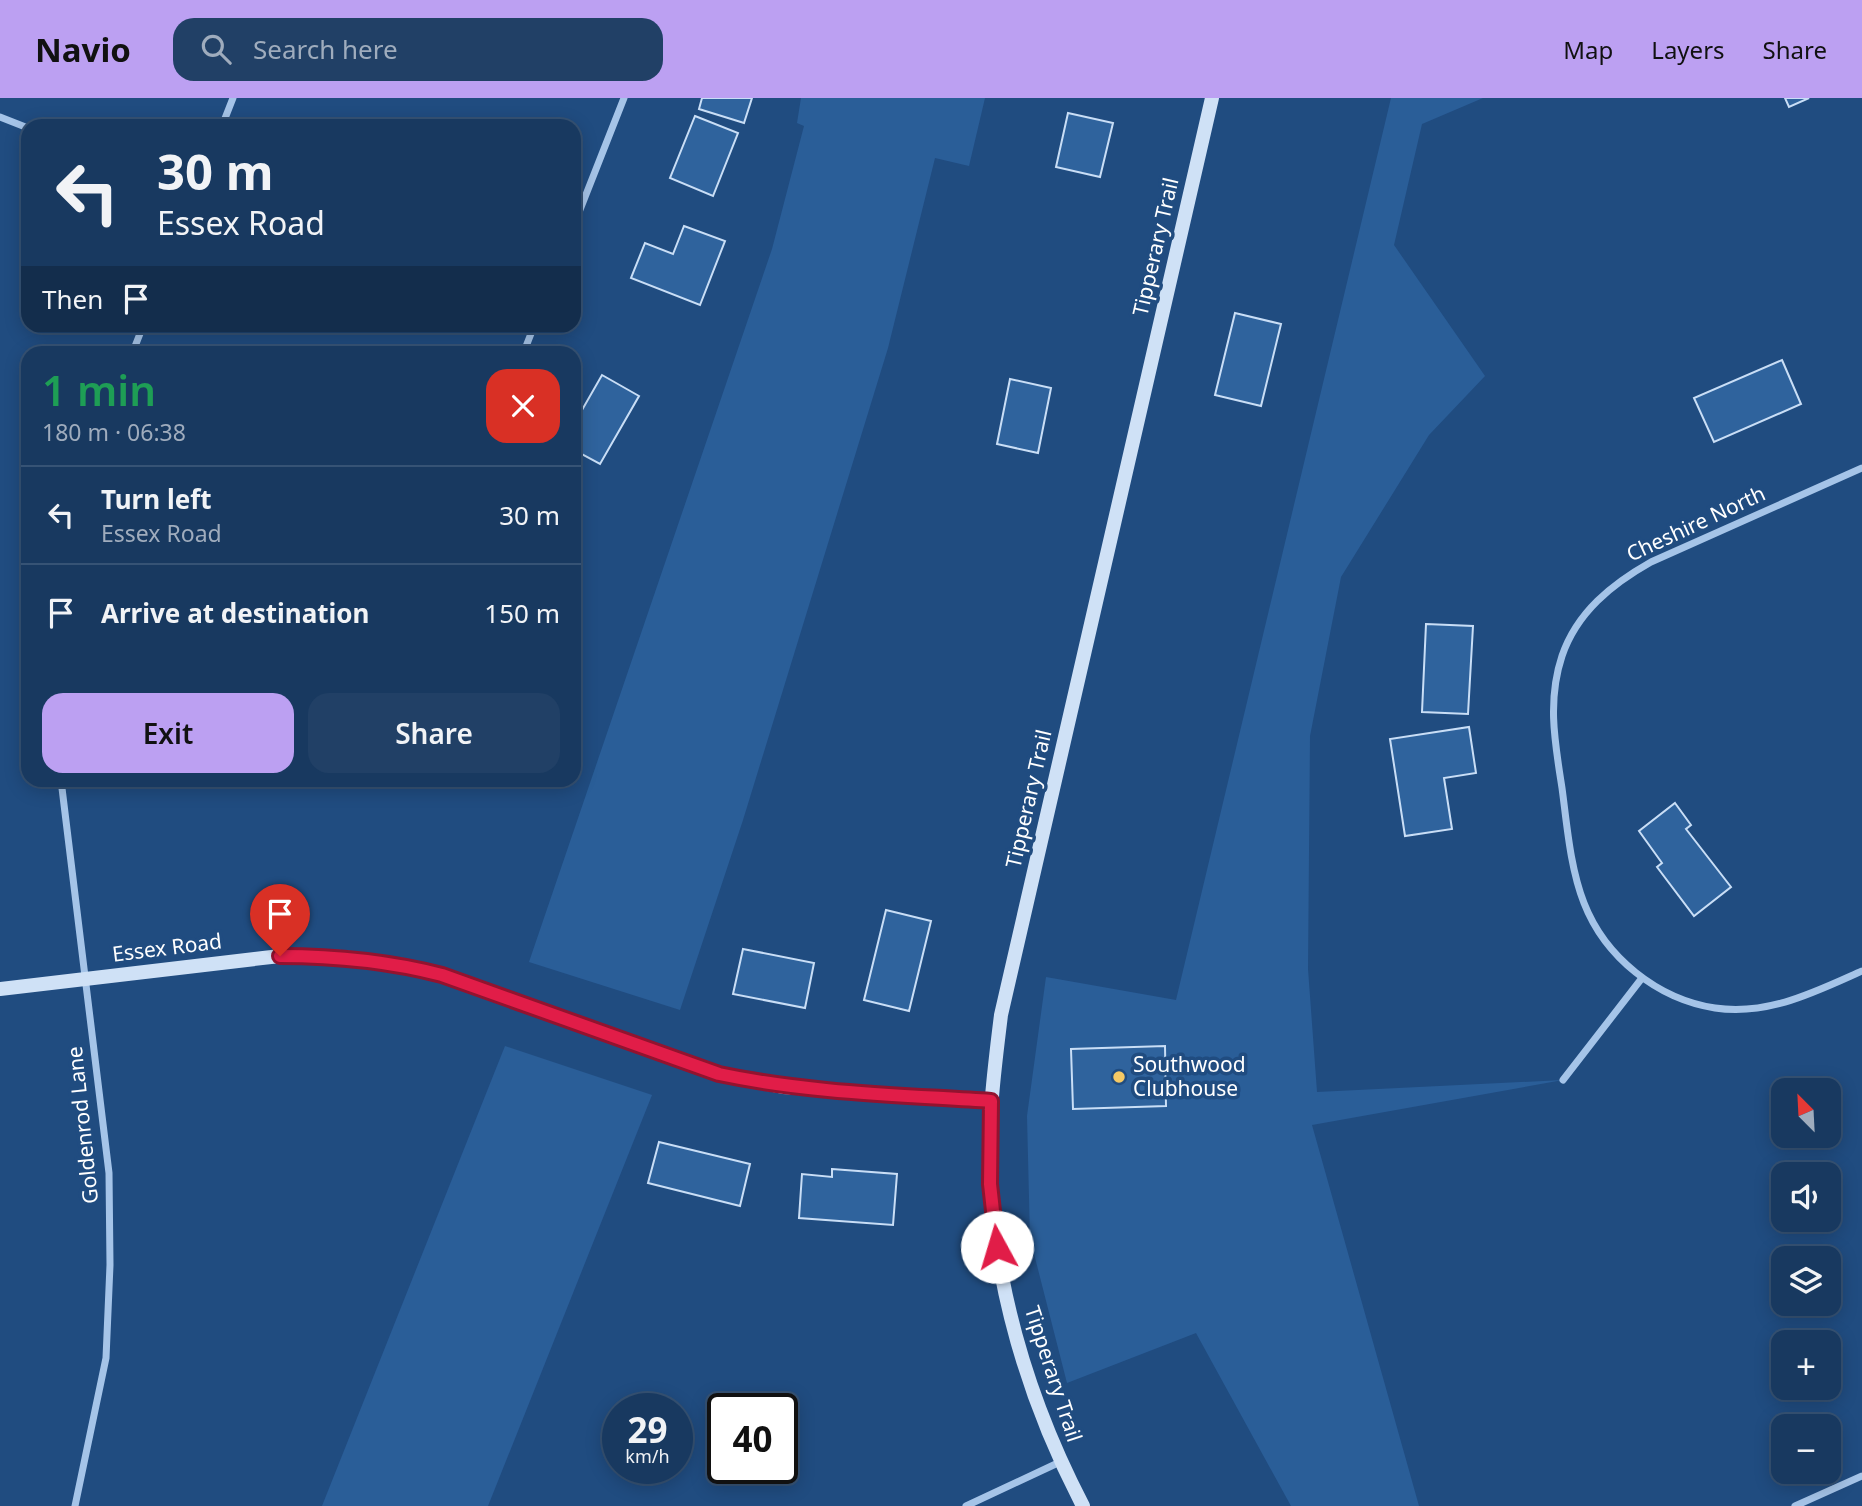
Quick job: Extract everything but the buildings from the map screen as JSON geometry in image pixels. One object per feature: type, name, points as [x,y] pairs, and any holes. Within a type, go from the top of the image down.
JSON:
[{"type":"street","points":[[225,119],[233,98]]},
{"type":"street","points":[[581,207],[624,98]]},
{"type":"street","name":"Tipperary Trail","points":[[1083,1506],[1060,1462],[1018,1350],[1000,1268],[990,1184],[991,1101],[1001,1015],[1212,98]]},
{"type":"street","points":[[0,117],[21,125]]},
{"type":"street","name":"Cheshire North","points":[[1862,468],[1651,562],[1618,580],[1595,601],[1562,654],[1554,685],[1552,717],[1564,806],[1583,901],[1597,929],[1615,954],[1642,978],[1675,997],[1715,1008],[1756,1009],[1788,1003],[1862,971]]},
{"type":"street","name":"Goldenrod Lane","points":[[62,787],[83,979],[109,1173],[110,1265],[106,1358],[75,1506]]},
{"type":"street","name":"Essex Road","points":[[0,989],[280,956],[342,957],[402,965],[442,975],[719,1074],[783,1087],[991,1101]]},
{"type":"street","points":[[1563,1080],[1642,978]]},
{"type":"street","points":[[966,1506],[1060,1462]]},
{"type":"street","points":[[1795,1506],[1862,1476]]},
{"type":"shaded area","points":[[801,98],[985,98],[969,166],[935,158],[888,348],[743,820],[680,1010],[529,962],[772,249],[804,126],[797,123]]},
{"type":"shaded area","points":[[1391,98],[1483,98],[1422,124],[1394,245],[1485,376],[1429,435],[1341,577],[1310,736],[1308,969],[1317,1092],[1563,1080],[1312,1125],[1419,1506],[1291,1506],[1196,1333],[1067,1383],[1030,1238],[1027,1116],[1046,977],[1176,1000]]},
{"type":"shaded area","points":[[505,1046],[652,1095],[488,1506],[322,1506]]},
{"type":"place","name":"Southwood Clubhouse","points":[[1119,1077]]},
{"type":"route","points":[[280,956],[342,957],[402,965],[442,975],[719,1074],[740,1079],[783,1087],[991,1101],[990,1184],[997,1247]]}]
